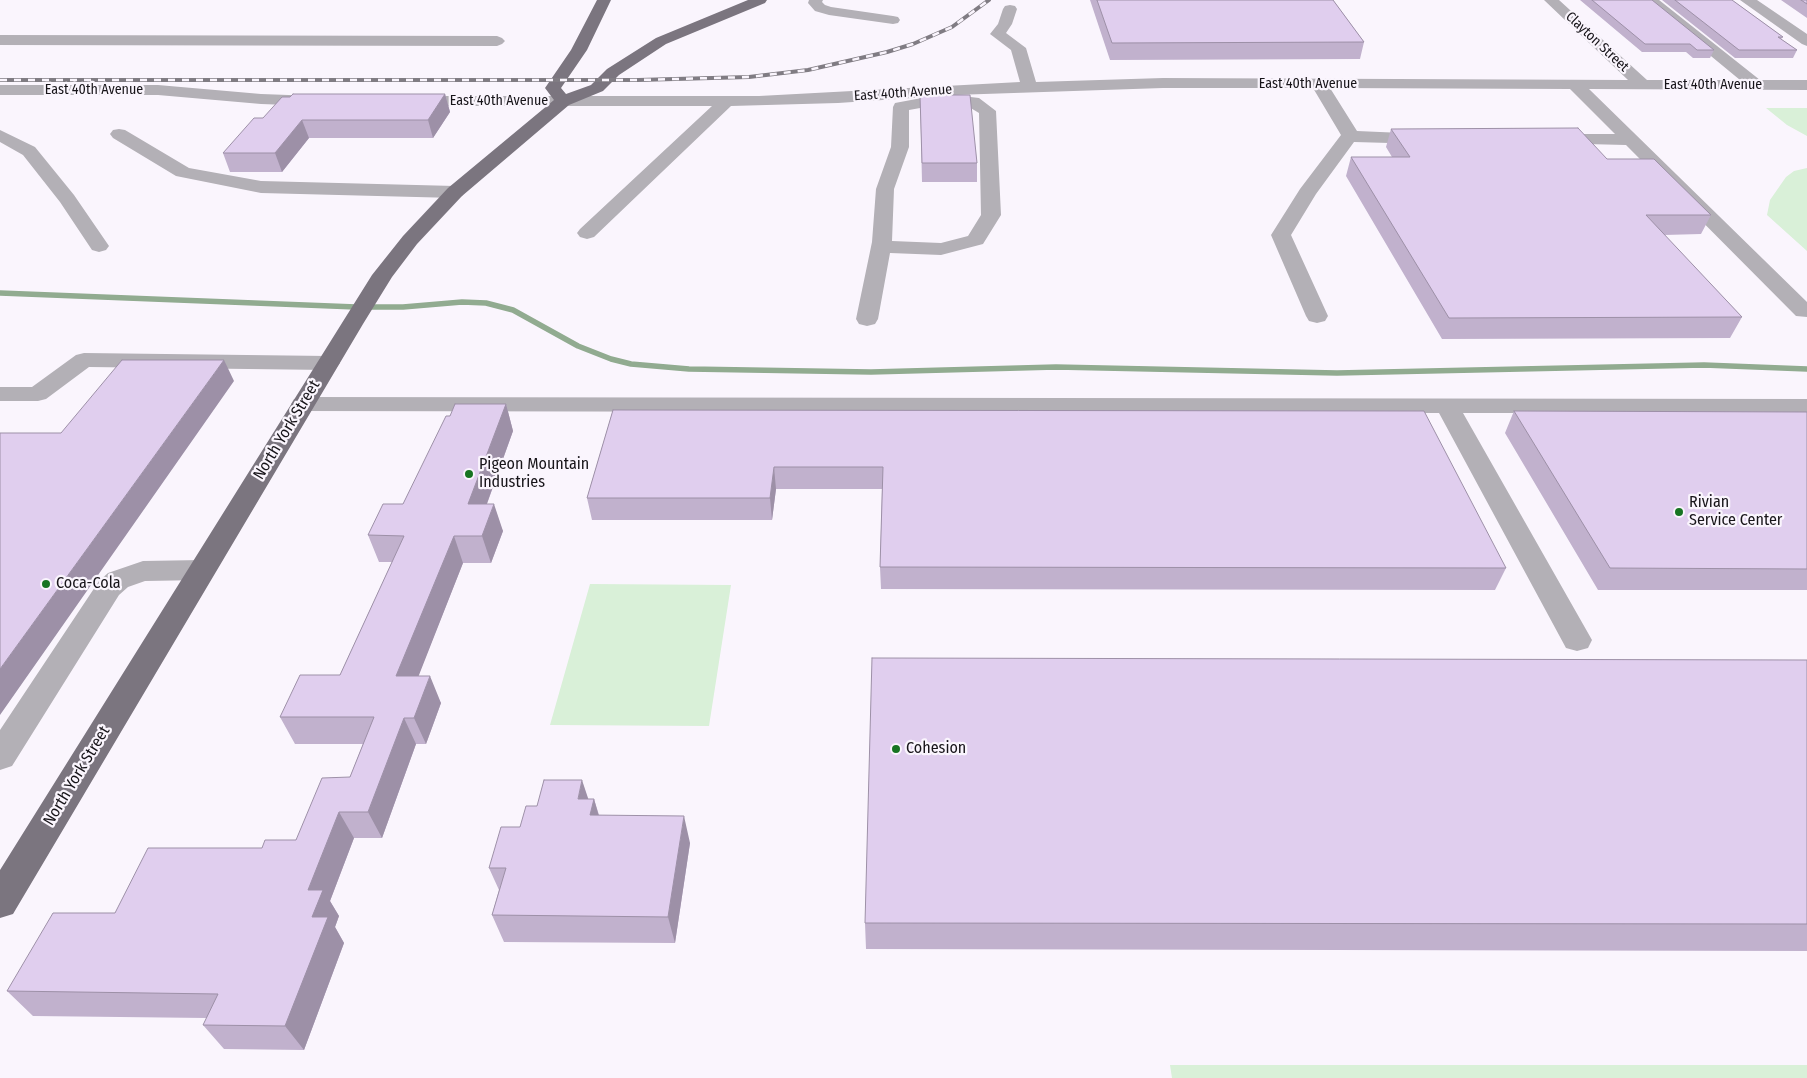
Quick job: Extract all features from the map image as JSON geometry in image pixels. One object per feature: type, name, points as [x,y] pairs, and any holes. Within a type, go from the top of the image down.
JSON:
[{"type":"main road","points":[[563,101],[553,88],[579,50],[604,0]]},
{"type":"main road","name":"North York Street","points":[[0,902],[352,324],[383,275],[424,222],[455,192],[563,101],[597,88],[613,72],[660,41],[760,0]]},
{"type":"street","points":[[816,0],[815,3],[820,8],[829,11],[893,20]]},
{"type":"street","name":"Clayton Street","points":[[1551,0],[1643,85]]},
{"type":"street","points":[[1650,0],[1756,85]]},
{"type":"street","points":[[1747,0],[1807,41]]},
{"type":"street","points":[[1010,9],[1005,24],[998,34],[1018,48],[1029,86]]},
{"type":"street","points":[[0,40],[497,41]]},
{"type":"street","name":"East 40th Avenue","points":[[388,101],[727,101],[815,99],[941,94],[1029,86],[1163,83],[1807,85]]},
{"type":"street","points":[[1319,84],[1350,134],[1361,138],[1440,139]]},
{"type":"street","points":[[1574,84],[1804,311]]},
{"type":"street","name":"East 40th Avenue","points":[[0,90],[158,90],[261,99],[329,101]]},
{"type":"street","points":[[867,319],[881,247],[885,189],[900,148],[900,107],[941,94],[973,102],[987,111],[991,215],[976,240],[941,249],[881,247]]},
{"type":"street","points":[[587,233],[727,101]]},
{"type":"street","points":[[119,134],[183,172],[261,187],[455,192]]},
{"type":"street","points":[[1317,316],[1281,235],[1350,134]]},
{"type":"street","points":[[0,135],[29,151],[67,198],[99,246]]},
{"type":"street","points":[[1530,139],[1630,140]]},
{"type":"street","points":[[0,394],[38,394],[84,360],[328,363]]},
{"type":"street","points":[[304,404],[1807,406]]},
{"type":"street","points":[[1447,406],[1578,640]]},
{"type":"street","points":[[0,757],[109,588],[118,580],[144,571],[202,570]]},
{"type":"green space","points":[[1766,108],[1807,108],[1807,136],[1787,125]]},
{"type":"green space","points":[[1807,168],[1807,251],[1767,215],[1770,200],[1786,177],[1794,171]]},
{"type":"green space","points":[[590,584],[731,585],[709,726],[550,725]]},
{"type":"green space","points":[[1170,1065],[1807,1065],[1807,1078],[1172,1078]]},
{"type":"building","points":[[1097,0],[1333,0],[1364,42],[1112,43]]},
{"type":"building","points":[[1592,0],[1652,0],[1714,50],[1697,50],[1690,44],[1645,44]]},
{"type":"building","points":[[1675,0],[1732,0],[1783,37],[1778,37],[1797,50],[1739,50]]},
{"type":"building","points":[[293,94],[445,94],[428,120],[302,120],[275,153],[223,153],[254,118],[263,118],[282,97],[290,97]]},
{"type":"building","points":[[920,95],[970,95],[977,163],[922,163]]},
{"type":"building","points":[[1578,128],[1607,159],[1654,159],[1711,215],[1646,215],[1742,317],[1449,318],[1351,157],[1410,157],[1391,129]]},
{"type":"building","name":"Coca-Cola","points":[[122,360],[224,360],[0,669],[0,433],[61,433]]},
{"type":"building","points":[[455,404],[506,404],[468,504],[494,504],[482,536],[454,536],[396,676],[430,676],[414,718],[404,718],[368,812],[339,812],[308,890],[323,890],[312,917],[328,917],[285,1026],[203,1025],[218,994],[7,991],[53,913],[115,913],[148,848],[262,848],[265,840],[296,840],[322,778],[350,777],[374,717],[280,717],[300,675],[340,675],[404,536],[368,535],[383,504],[403,504],[446,416],[450,416]]},
{"type":"building","points":[[613,410],[1424,411],[1506,568],[880,567],[883,467],[774,467],[770,498],[587,498]]},
{"type":"building","name":"Rivian Service Center","points":[[1514,411],[1807,412],[1807,569],[1610,568]]},
{"type":"building","points":[[872,658],[1807,660],[1807,924],[865,923]]},
{"type":"building","points":[[544,780],[582,780],[578,799],[594,799],[590,815],[684,816],[668,917],[492,915],[506,868],[489,868],[501,827],[520,827],[526,806],[537,806]]},
{"type":"waterway","points":[[0,293],[356,307],[403,307],[462,302],[486,303],[513,310],[578,346],[611,359],[631,364],[689,369],[871,372],[1056,367],[1337,373],[1704,365],[1807,369]]},
{"type":"railway","points":[[0,80],[638,80],[749,77],[808,70],[887,52],[913,44],[952,27],[989,0]]},
{"type":"place","name":"Pigeon Mountain Industries","points":[[469,474]]},
{"type":"place","name":"Rivian Service Center","points":[[1679,512]]},
{"type":"place","name":"Coca-Cola","points":[[46,584]]},
{"type":"place","name":"Cohesion","points":[[896,749]]}]
